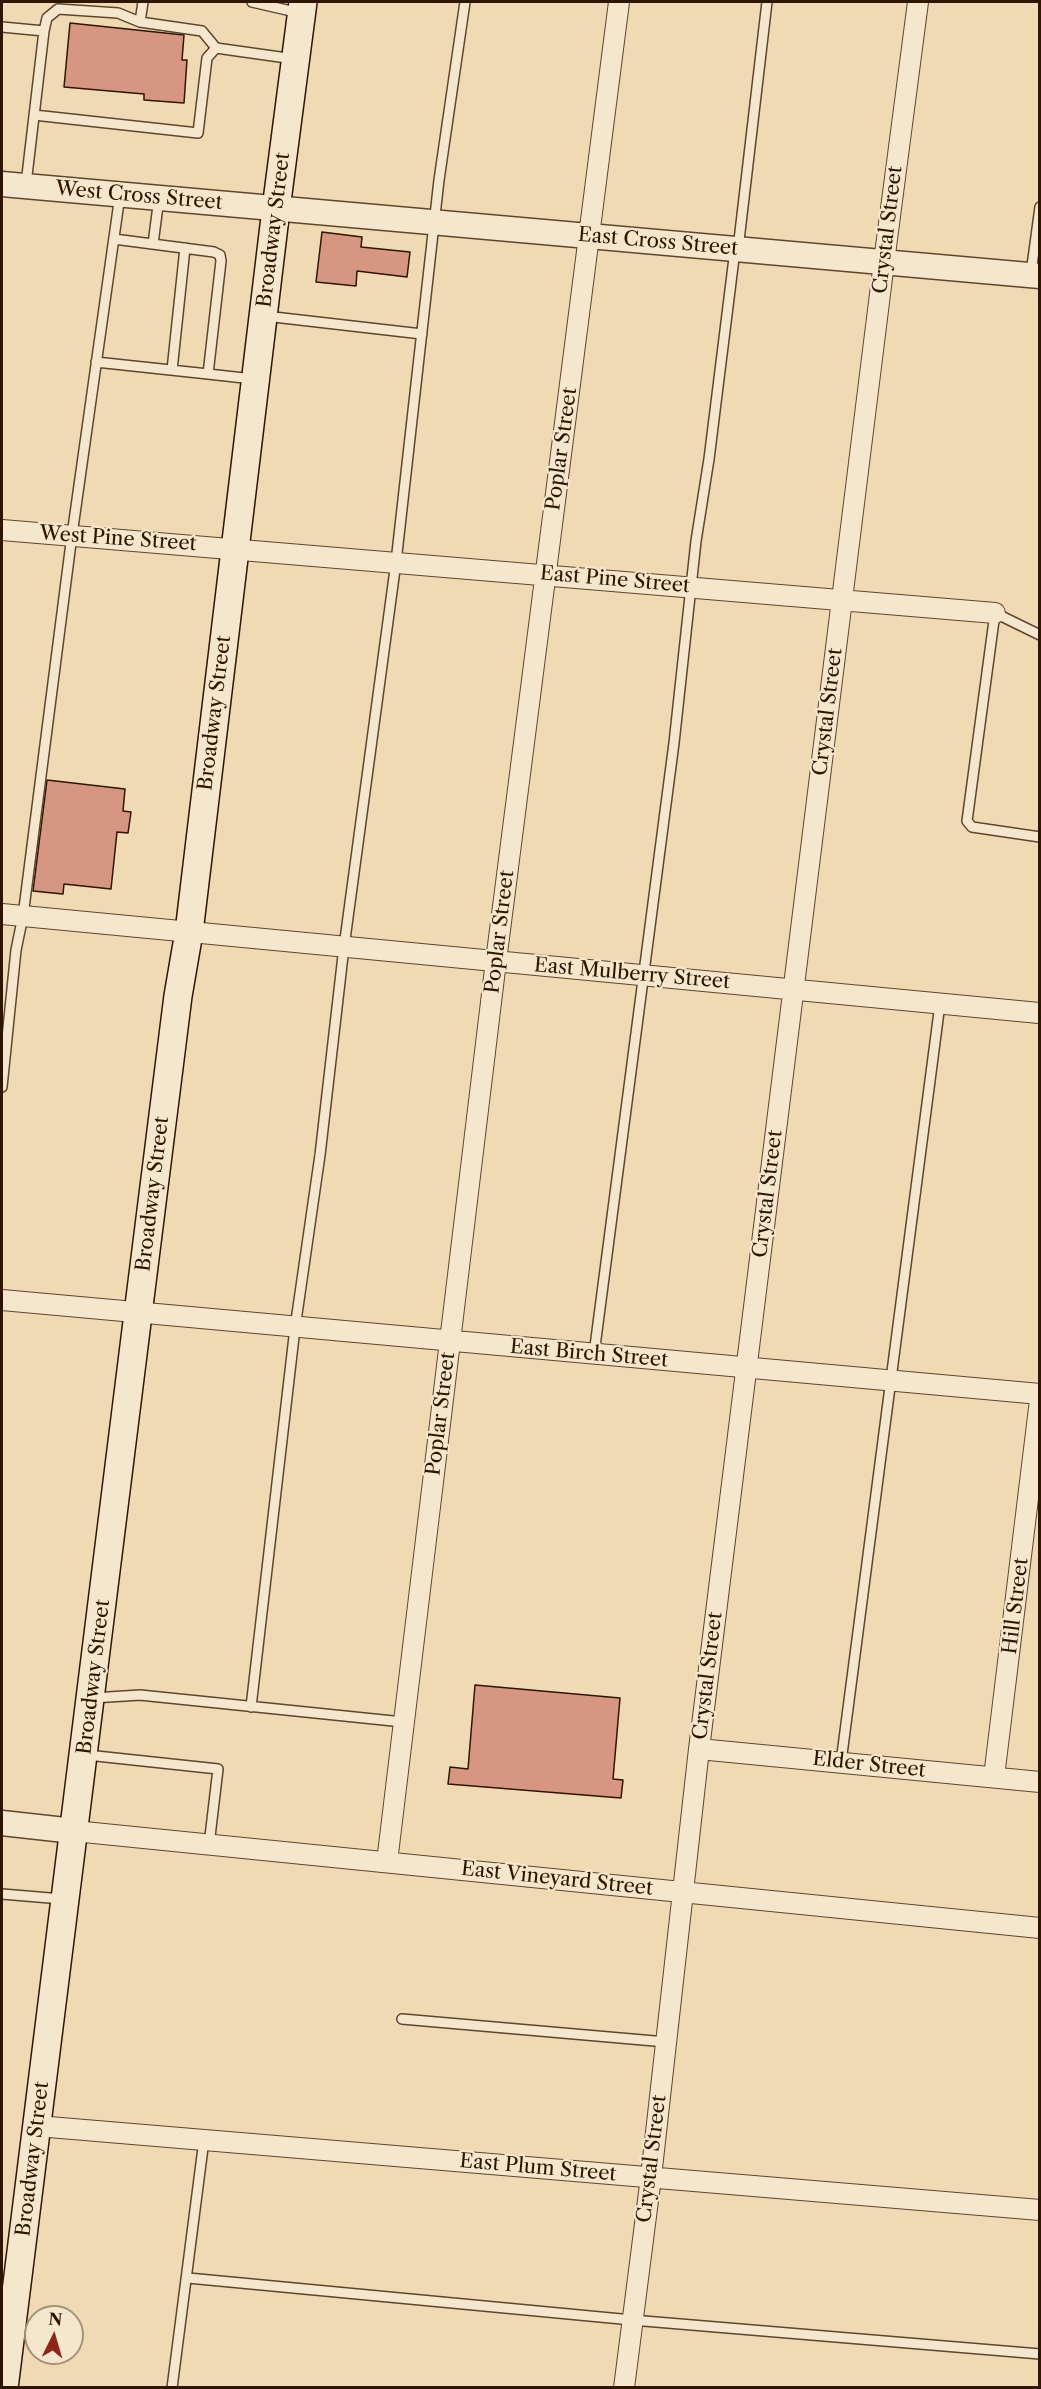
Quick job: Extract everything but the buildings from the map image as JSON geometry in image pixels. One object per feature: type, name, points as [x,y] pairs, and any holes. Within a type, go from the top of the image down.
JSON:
[{"type":"main road","name":"Broadway Street","points":[[4,2388],[178,996],[189,932],[255,379],[303,7]]},
{"type":"street","name":"Poplar Street","points":[[387,1862],[496,961],[619,2]]},
{"type":"street","name":"Crystal Street","points":[[624,2388],[651,2177],[699,1749],[918,2]]},
{"type":"street","name":"West Cross Street","points":[[2,184],[276,209]]},
{"type":"street","name":"East Cross Street","points":[[276,209],[1035,276]]},
{"type":"street","name":"West Pine Street","points":[[2,530],[235,548]]},
{"type":"street","name":"East Pine Street","points":[[235,548],[995,613]]},
{"type":"street","name":"East Mulberry Street","points":[[2,914],[1039,1013]]},
{"type":"street","name":"East Birch Street","points":[[2,1300],[1040,1394]]},
{"type":"street","name":"Hill Street","points":[[994,1777],[1040,1400]]},
{"type":"street","name":"Elder Street","points":[[699,1749],[1040,1782]]},
{"type":"street","points":[[2,1823],[74,1831]]},
{"type":"street","name":"East Vineyard Street","points":[[74,1831],[1040,1928]]},
{"type":"street","name":"East Plum Street","points":[[37,2126],[1040,2210]]},
{"type":"lane","points":[[140,22],[143,2]]},
{"type":"lane","points":[[252,2],[303,7]]},
{"type":"lane","points":[[250,1707],[295,1328],[320,1155],[344,947],[396,562],[440,180],[465,2]]},
{"type":"lane","points":[[594,1354],[693,587],[696,541],[709,459],[767,2]]},
{"type":"lane","points":[[26,186],[44,31],[47,18],[58,9],[118,13],[140,22],[202,31],[216,48],[296,59]]},
{"type":"lane","points":[[2,27],[44,31]]},
{"type":"lane","points":[[34,115],[198,134],[207,58],[216,48]]},
{"type":"lane","points":[[2,1087],[16,950],[23,916],[72,536],[120,195]]},
{"type":"lane","points":[[153,244],[159,198]]},
{"type":"lane","points":[[1035,276],[1040,207]]},
{"type":"lane","points":[[114,239],[214,252],[220,255],[208,374]]},
{"type":"lane","points":[[172,370],[185,248]]},
{"type":"lane","points":[[263,316],[422,334]]},
{"type":"lane","points":[[96,362],[255,379]]},
{"type":"lane","points":[[1040,635],[995,613],[967,821],[972,827],[1040,837]]},
{"type":"lane","points":[[841,1762],[940,1004]]},
{"type":"lane","points":[[91,1698],[140,1695],[403,1722]]},
{"type":"lane","points":[[84,1755],[218,1769],[209,1845]]},
{"type":"lane","points":[[2,1893],[65,1899]]},
{"type":"lane","points":[[402,2019],[448,2025],[666,2042]]},
{"type":"lane","points":[[172,2388],[204,2140]]},
{"type":"lane","points":[[188,2278],[632,2320],[1040,2354]]}]
